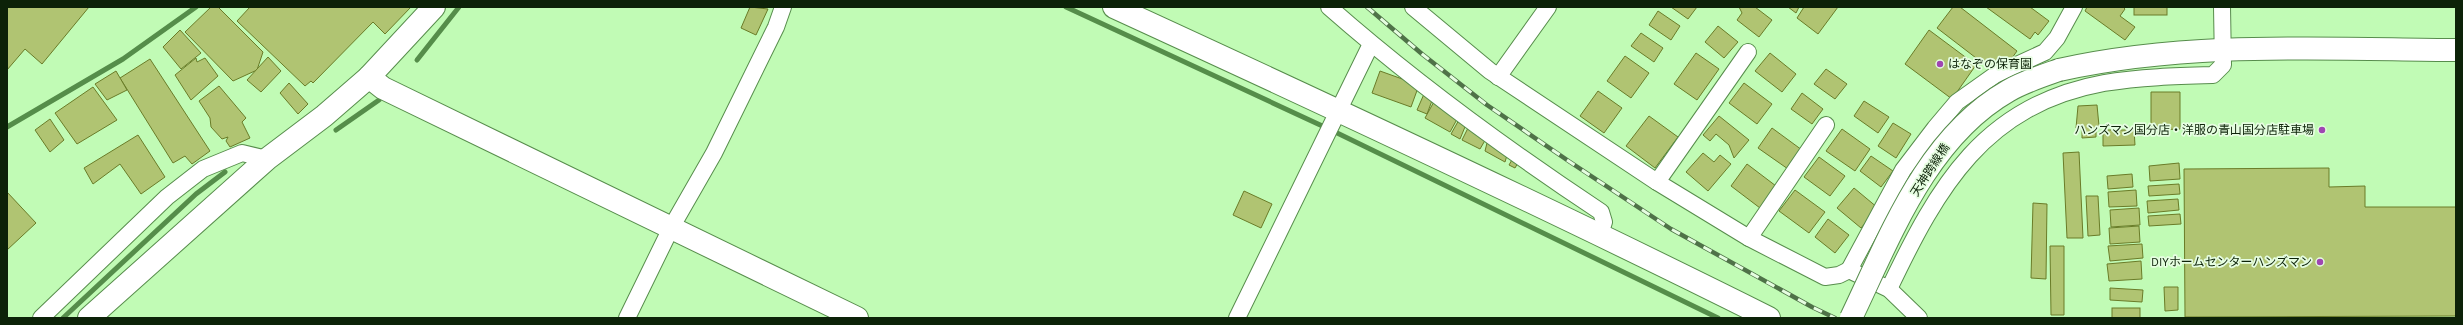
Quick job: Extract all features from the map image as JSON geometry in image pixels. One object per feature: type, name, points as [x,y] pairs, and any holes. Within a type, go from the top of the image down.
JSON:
[{"type":"street","points":[[89,318],[267,159],[324,116],[369,77],[434,7]]},
{"type":"street","points":[[627,318],[671,228],[714,153],[776,27],[783,7]]},
{"type":"street","points":[[1114,7],[1337,114],[1600,234],[1769,318]]},
{"type":"street","points":[[1329,7],[1371,44],[1548,177],[1602,212],[1604,222],[1600,234]]},
{"type":"street","points":[[1413,7],[1498,77],[1657,182],[1750,238],[1825,277],[1839,275],[1849,270],[1903,170],[1957,102],[1995,75],[2045,52],[2058,38],[2074,7]]},
{"type":"street","points":[[1498,77],[1548,7]]},
{"type":"street","points":[[1889,288],[1942,190],[1975,148],[2006,121],[2053,97],[2104,83],[2213,75],[2223,65],[2224,48],[2222,7]]},
{"type":"street","points":[[1237,318],[1371,44]]},
{"type":"street","name":"天神跨線橋","points":[[1851,318],[1902,212],[1950,138],[1976,113],[2008,90],[2059,70],[2102,60],[2224,48],[2456,50]]},
{"type":"street","points":[[1657,182],[1748,52]]},
{"type":"street","points":[[369,77],[383,88],[857,318]]},
{"type":"street","points":[[1750,238],[1826,125]]},
{"type":"street","points":[[41,318],[167,197],[203,169],[242,153],[267,159]]},
{"type":"street","points":[[1849,270],[1889,288],[1919,318]]},
{"type":"building","points":[[7,7],[89,7],[42,64],[25,49],[7,70]]},
{"type":"building","points":[[211,7],[218,7],[263,52],[257,70],[233,81],[185,32]]},
{"type":"building","points":[[250,7],[411,7],[385,34],[373,22],[313,83],[311,81],[305,86],[237,21]]},
{"type":"building","points":[[750,7],[768,9],[756,35],[741,28]]},
{"type":"building","points":[[1671,7],[1697,7],[1688,19]]},
{"type":"building","points":[[1739,7],[1755,7],[1772,20],[1759,37],[1737,20],[1742,13]]},
{"type":"building","points":[[1788,7],[1799,7],[1796,13]]},
{"type":"building","points":[[1804,7],[1838,7],[1818,34],[1797,18]]},
{"type":"building","points":[[1953,7],[1960,7],[2017,51],[2007,65],[2002,60],[1993,71],[1937,28]]},
{"type":"building","points":[[1986,7],[2030,7],[2049,21],[2038,35],[2035,32],[2030,39]]},
{"type":"building","points":[[2087,7],[2123,7],[2125,9],[2120,16],[2135,27],[2125,40],[2085,11]]},
{"type":"building","points":[[2134,7],[2167,7],[2167,15],[2134,15]]},
{"type":"building","points":[[1658,11],[1680,26],[1671,40],[1649,25]]},
{"type":"building","points":[[1718,26],[1738,42],[1724,58],[1705,42]]},
{"type":"building","points":[[180,30],[201,53],[181,69],[163,47]]},
{"type":"building","name":"はなぞの保育園","points":[[1929,30],[1976,65],[1952,99],[1905,64]]},
{"type":"building","points":[[1641,33],[1663,48],[1654,62],[1631,46]]},
{"type":"building","points":[[1696,53],[1719,69],[1697,100],[1674,84]]},
{"type":"building","points":[[1770,53],[1796,74],[1782,92],[1755,71]]},
{"type":"building","points":[[1625,56],[1649,73],[1631,98],[1607,81]]},
{"type":"building","points":[[268,57],[281,71],[261,92],[247,80]]},
{"type":"building","points":[[196,58],[197,62],[205,58],[218,76],[191,100],[175,75]]},
{"type":"building","points":[[150,59],[210,151],[192,164],[185,156],[173,163],[120,78]]},
{"type":"building","points":[[1826,69],[1847,84],[1835,99],[1814,84]]},
{"type":"building","points":[[116,71],[127,90],[107,100],[95,84]]},
{"type":"building","points":[[1380,71],[1419,85],[1411,107],[1372,93]]},
{"type":"building","points":[[289,83],[308,104],[298,114],[280,93]]},
{"type":"building","points":[[1744,83],[1772,104],[1757,124],[1729,103]]},
{"type":"building","points":[[219,86],[246,118],[242,122],[250,138],[230,147],[226,141],[228,137],[222,139],[211,127],[210,118],[199,101]]},
{"type":"building","points":[[93,87],[117,120],[77,144],[55,113]]},
{"type":"building","points":[[1598,91],[1622,108],[1604,133],[1580,116]]},
{"type":"building","points":[[2151,92],[2180,92],[2180,129],[2151,130]]},
{"type":"building","points":[[1802,93],[1823,109],[1812,124],[1791,109]]},
{"type":"building","points":[[1424,94],[1433,98],[1427,114],[1417,110]]},
{"type":"building","points":[[1436,98],[1461,112],[1450,132],[1425,118]]},
{"type":"building","points":[[1864,101],[1889,117],[1878,133],[1854,116]]},
{"type":"building","points":[[2097,105],[2099,126],[2096,126],[2096,137],[2082,138],[2082,128],[2076,128],[2078,106]]},
{"type":"building","points":[[1649,116],[1678,137],[1655,168],[1626,146]]},
{"type":"building","points":[[1719,116],[1749,140],[1734,158],[1729,145],[1716,134],[1710,141],[1703,135]]},
{"type":"building","points":[[1460,118],[1467,122],[1460,139],[1451,134]]},
{"type":"building","points":[[50,119],[64,140],[50,152],[35,130]]},
{"type":"building","points":[[1893,123],[1911,134],[1896,158],[1878,146]]},
{"type":"building","points":[[1468,128],[1487,137],[1480,149],[1462,140]]},
{"type":"building","points":[[1772,128],[1802,150],[1788,169],[1758,148]]},
{"type":"building","points":[[1842,129],[1870,149],[1855,171],[1826,151]]},
{"type":"building","points":[[2103,130],[2134,130],[2135,145],[2103,146]]},
{"type":"building","points":[[138,135],[165,177],[141,194],[120,164],[93,184],[84,168]]},
{"type":"building","points":[[1492,141],[1508,152],[1505,162],[1485,151],[1487,143]]},
{"type":"building","points":[[2079,152],[2083,238],[2067,238],[2063,153]]},
{"type":"building","points":[[1703,153],[1714,162],[1720,155],[1731,164],[1708,191],[1686,172]]},
{"type":"building","points":[[1871,156],[1893,171],[1881,187],[1860,171]]},
{"type":"building","points":[[1819,157],[1845,176],[1830,196],[1804,177]]},
{"type":"building","points":[[1513,158],[1519,161],[1515,168],[1509,165]]},
{"type":"building","points":[[2179,163],[2180,179],[2150,181],[2149,166]]},
{"type":"building","points":[[1747,164],[1776,186],[1760,208],[1731,186]]},
{"type":"building","name":"DIYホームセンターハンズマン","points":[[2329,168],[2329,187],[2365,186],[2365,207],[2456,207],[2456,316],[2185,317],[2184,169]]},
{"type":"building","points":[[2132,174],[2133,187],[2108,189],[2107,176]]},
{"type":"building","points":[[2179,184],[2180,194],[2149,196],[2148,186]]},
{"type":"building","points":[[1854,188],[1878,208],[1861,228],[1837,208]]},
{"type":"building","points":[[1795,190],[1825,212],[1809,233],[1779,211]]},
{"type":"building","points":[[2136,190],[2137,206],[2109,207],[2108,192]]},
{"type":"building","points":[[1244,191],[1272,204],[1261,228],[1233,215]]},
{"type":"building","points":[[7,192],[36,223],[7,250]]},
{"type":"building","points":[[2086,196],[2098,196],[2100,235],[2088,236]]},
{"type":"building","points":[[2178,199],[2179,210],[2148,213],[2147,201]]},
{"type":"building","points":[[2033,203],[2047,204],[2046,279],[2031,278]]},
{"type":"building","points":[[2139,208],[2140,225],[2111,227],[2110,210]]},
{"type":"building","points":[[2180,214],[2181,224],[2149,226],[2148,216]]},
{"type":"building","points":[[1828,219],[1849,235],[1835,253],[1815,237]]},
{"type":"building","points":[[2139,226],[2140,242],[2110,244],[2109,228]]},
{"type":"building","points":[[2142,244],[2143,258],[2110,261],[2108,246]]},
{"type":"building","points":[[2050,246],[2064,246],[2064,315],[2051,315]]},
{"type":"building","points":[[2141,261],[2142,279],[2109,281],[2107,264]]},
{"type":"building","points":[[2164,287],[2178,287],[2178,310],[2165,311]]},
{"type":"building","points":[[2110,288],[2143,290],[2142,302],[2110,300]]},
{"type":"building","points":[[2112,308],[2140,308],[2140,318],[2112,318]]},
{"type":"waterway","points":[[7,127],[123,59],[196,7]]},
{"type":"waterway","points":[[417,60],[459,7]]},
{"type":"waterway","points":[[1066,7],[1331,130],[1718,318]]},
{"type":"waterway","points":[[336,130],[379,100]]},
{"type":"waterway","points":[[63,318],[196,194],[225,172]]},
{"type":"railway","points":[[1367,7],[1422,54],[1487,105],[1570,162],[1671,229],[1812,307],[1835,318]]},
{"type":"place","name":"はなぞの保育園","points":[[1940,64]]},
{"type":"place","name":"ハンズマン国分店・洋服の青山国分店駐車場","points":[[2322,130]]},
{"type":"place","name":"DIYホームセンターハンズマン","points":[[2320,262]]}]
